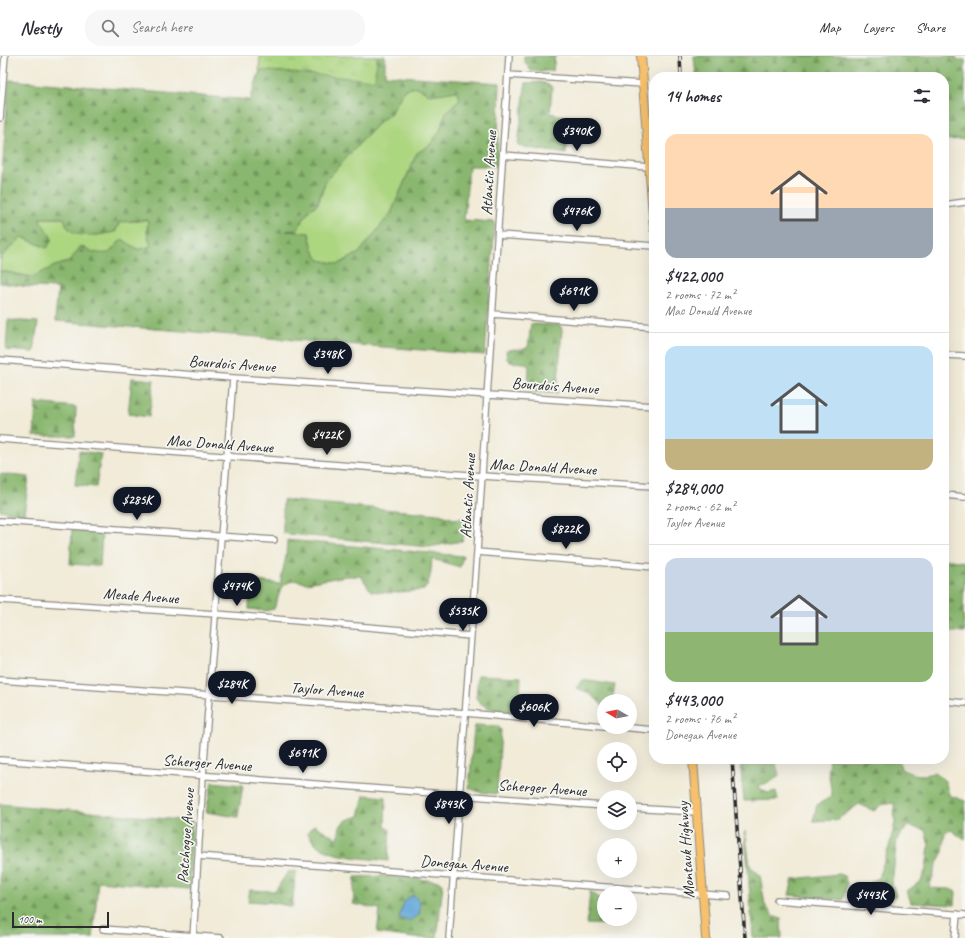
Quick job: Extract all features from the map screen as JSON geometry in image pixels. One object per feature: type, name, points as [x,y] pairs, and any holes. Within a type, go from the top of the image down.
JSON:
[{"type":"main road","points":[[641,56],[649,167]]},
{"type":"main road","name":"Montauk Highway","points":[[693,764],[706,938]]},
{"type":"street","points":[[0,118],[4,56]]},
{"type":"street","name":"Atlantic Avenue","points":[[449,938],[477,552],[509,56]]},
{"type":"street","points":[[508,75],[643,84]]},
{"type":"street","points":[[503,154],[649,167]]},
{"type":"street","points":[[949,204],[965,202]]},
{"type":"street","points":[[498,235],[649,246]]},
{"type":"street","points":[[493,314],[649,327]]},
{"type":"street","points":[[949,355],[965,356]]},
{"type":"street","name":"Bourdois Avenue","points":[[0,360],[233,378],[649,406]]},
{"type":"street","name":"Patchogue Avenue","points":[[193,937],[203,776],[233,378]]},
{"type":"street","name":"Mac Donald Avenue","points":[[0,439],[482,476],[649,486]]},
{"type":"street","points":[[949,495],[965,497]]},
{"type":"street","points":[[0,521],[274,540]]},
{"type":"street","points":[[477,552],[649,567]]},
{"type":"street","name":"Meade Avenue","points":[[0,600],[216,614],[471,636]]},
{"type":"street","name":"Taylor Avenue","points":[[0,680],[466,713],[597,725]]},
{"type":"street","points":[[949,702],[965,703]]},
{"type":"street","points":[[637,728],[649,730]]},
{"type":"street","name":"Scherger Avenue","points":[[0,760],[597,805]]},
{"type":"street","points":[[637,808],[697,812]]},
{"type":"street","name":"Donegan Avenue","points":[[198,856],[728,896]]},
{"type":"street","points":[[777,900],[965,915]]},
{"type":"street","points":[[955,938],[957,914]]},
{"type":"street","points":[[103,929],[222,938]]},
{"type":"green space","points":[[260,56],[377,56],[375,80],[259,70]]},
{"type":"green space","points":[[385,56],[385,75],[500,83],[497,166],[469,166],[464,220],[495,222],[485,355],[55,321],[58,288],[30,287],[0,283],[0,271],[32,277],[55,266],[69,262],[81,246],[98,253],[109,253],[122,239],[139,250],[151,246],[147,232],[148,220],[120,222],[115,232],[85,235],[69,229],[64,218],[39,218],[52,239],[47,248],[22,237],[1,257],[0,260],[0,202],[9,80],[250,100],[260,70]],"holes":[[[417,87],[431,95],[457,91],[460,99],[446,112],[440,131],[430,145],[417,153],[391,213],[359,253],[339,264],[319,260],[313,250],[309,233],[286,231],[297,230],[309,210],[317,204],[326,180],[380,121],[390,114],[405,89]]]},
{"type":"green space","points":[[524,56],[555,56],[553,71],[531,71],[524,61]]},
{"type":"green space","points":[[694,56],[956,56],[956,60],[965,60],[965,139],[949,140],[949,72],[696,72]]},
{"type":"green space","points":[[542,82],[552,87],[550,113],[569,117],[566,154],[518,146],[526,83]]},
{"type":"green space","points":[[417,87],[431,95],[457,90],[460,99],[446,112],[440,131],[430,145],[417,153],[391,213],[359,253],[339,264],[319,260],[313,250],[309,233],[279,231],[297,230],[309,210],[318,204],[326,180],[380,121],[390,114],[405,89]]},
{"type":"green space","points":[[39,218],[64,218],[69,229],[85,235],[115,232],[120,222],[148,220],[147,232],[151,246],[113,254],[98,254],[93,253],[81,246],[69,262],[55,266],[32,277],[0,271],[1,257],[22,237],[47,248],[52,239]]},
{"type":"green space","points":[[8,320],[38,322],[34,352],[6,350]]},
{"type":"green space","points":[[531,324],[560,325],[562,330],[557,394],[529,391],[529,367],[525,363],[510,362],[507,359],[506,351],[528,347]]},
{"type":"green space","points":[[132,378],[154,380],[149,417],[128,414]]},
{"type":"green space","points":[[36,403],[76,407],[75,436],[34,436]]},
{"type":"green space","points":[[79,451],[101,454],[96,487],[75,485]]},
{"type":"green space","points":[[0,474],[29,477],[24,515],[0,510]]},
{"type":"green space","points":[[283,500],[439,514],[454,519],[466,517],[469,521],[462,541],[429,547],[288,534],[283,533]]},
{"type":"green space","points":[[72,529],[102,533],[100,566],[70,564]]},
{"type":"green space","points":[[287,540],[463,556],[460,567],[432,559],[429,579],[424,590],[388,593],[371,591],[361,576],[346,576],[307,583],[293,580],[282,586],[274,609],[265,611],[249,609],[250,580],[280,584],[286,556]]},
{"type":"green space","points":[[949,560],[965,562],[963,612],[965,632],[949,632]]},
{"type":"green space","points":[[478,675],[521,677],[519,713],[495,710],[480,703],[476,698]]},
{"type":"green space","points":[[582,680],[615,685],[613,694],[597,694],[597,700],[584,691],[576,688]]},
{"type":"green space","points":[[476,725],[498,726],[501,730],[497,794],[479,792],[469,788],[474,728]]},
{"type":"green space","points":[[740,764],[776,764],[779,775],[771,782],[757,786],[768,793],[776,791],[778,800],[744,801]]},
{"type":"green space","points":[[828,764],[900,764],[901,769],[918,775],[935,772],[945,781],[949,795],[965,801],[965,840],[951,830],[945,833],[943,852],[938,861],[929,888],[950,889],[956,892],[955,905],[911,903],[907,891],[921,881],[926,869],[929,846],[925,830],[908,826],[897,839],[892,883],[896,896],[873,900],[861,889],[878,878],[889,847],[895,823],[894,803],[881,805],[874,811],[859,804],[837,820],[813,821],[817,805],[832,796]]},
{"type":"green space","points":[[212,782],[243,785],[238,817],[206,812]]},
{"type":"green space","points":[[364,795],[386,797],[385,827],[390,830],[388,861],[348,856],[328,851],[314,842],[307,832],[314,825],[338,839],[340,826],[347,820],[359,816]]},
{"type":"green space","points":[[0,804],[192,821],[189,889],[98,881],[93,938],[0,938]]},
{"type":"green space","points":[[745,831],[750,866],[760,875],[765,905],[773,916],[781,919],[782,938],[753,938]]},
{"type":"green space","points":[[296,871],[292,907],[276,903],[248,901],[250,890],[275,891],[288,872]]},
{"type":"green space","points":[[839,874],[844,876],[847,883],[843,900],[789,895],[793,879]]},
{"type":"green space","points":[[385,876],[438,881],[443,884],[437,938],[416,938],[377,933],[380,909],[353,904],[355,877]]},
{"type":"green space","points":[[590,891],[597,896],[597,924],[587,924]]},
{"type":"water","points":[[414,895],[420,904],[419,915],[409,921],[399,918],[405,901]]},
{"type":"railway","points":[[680,56],[681,72]]},
{"type":"railway","points":[[732,764],[745,938]]}]
